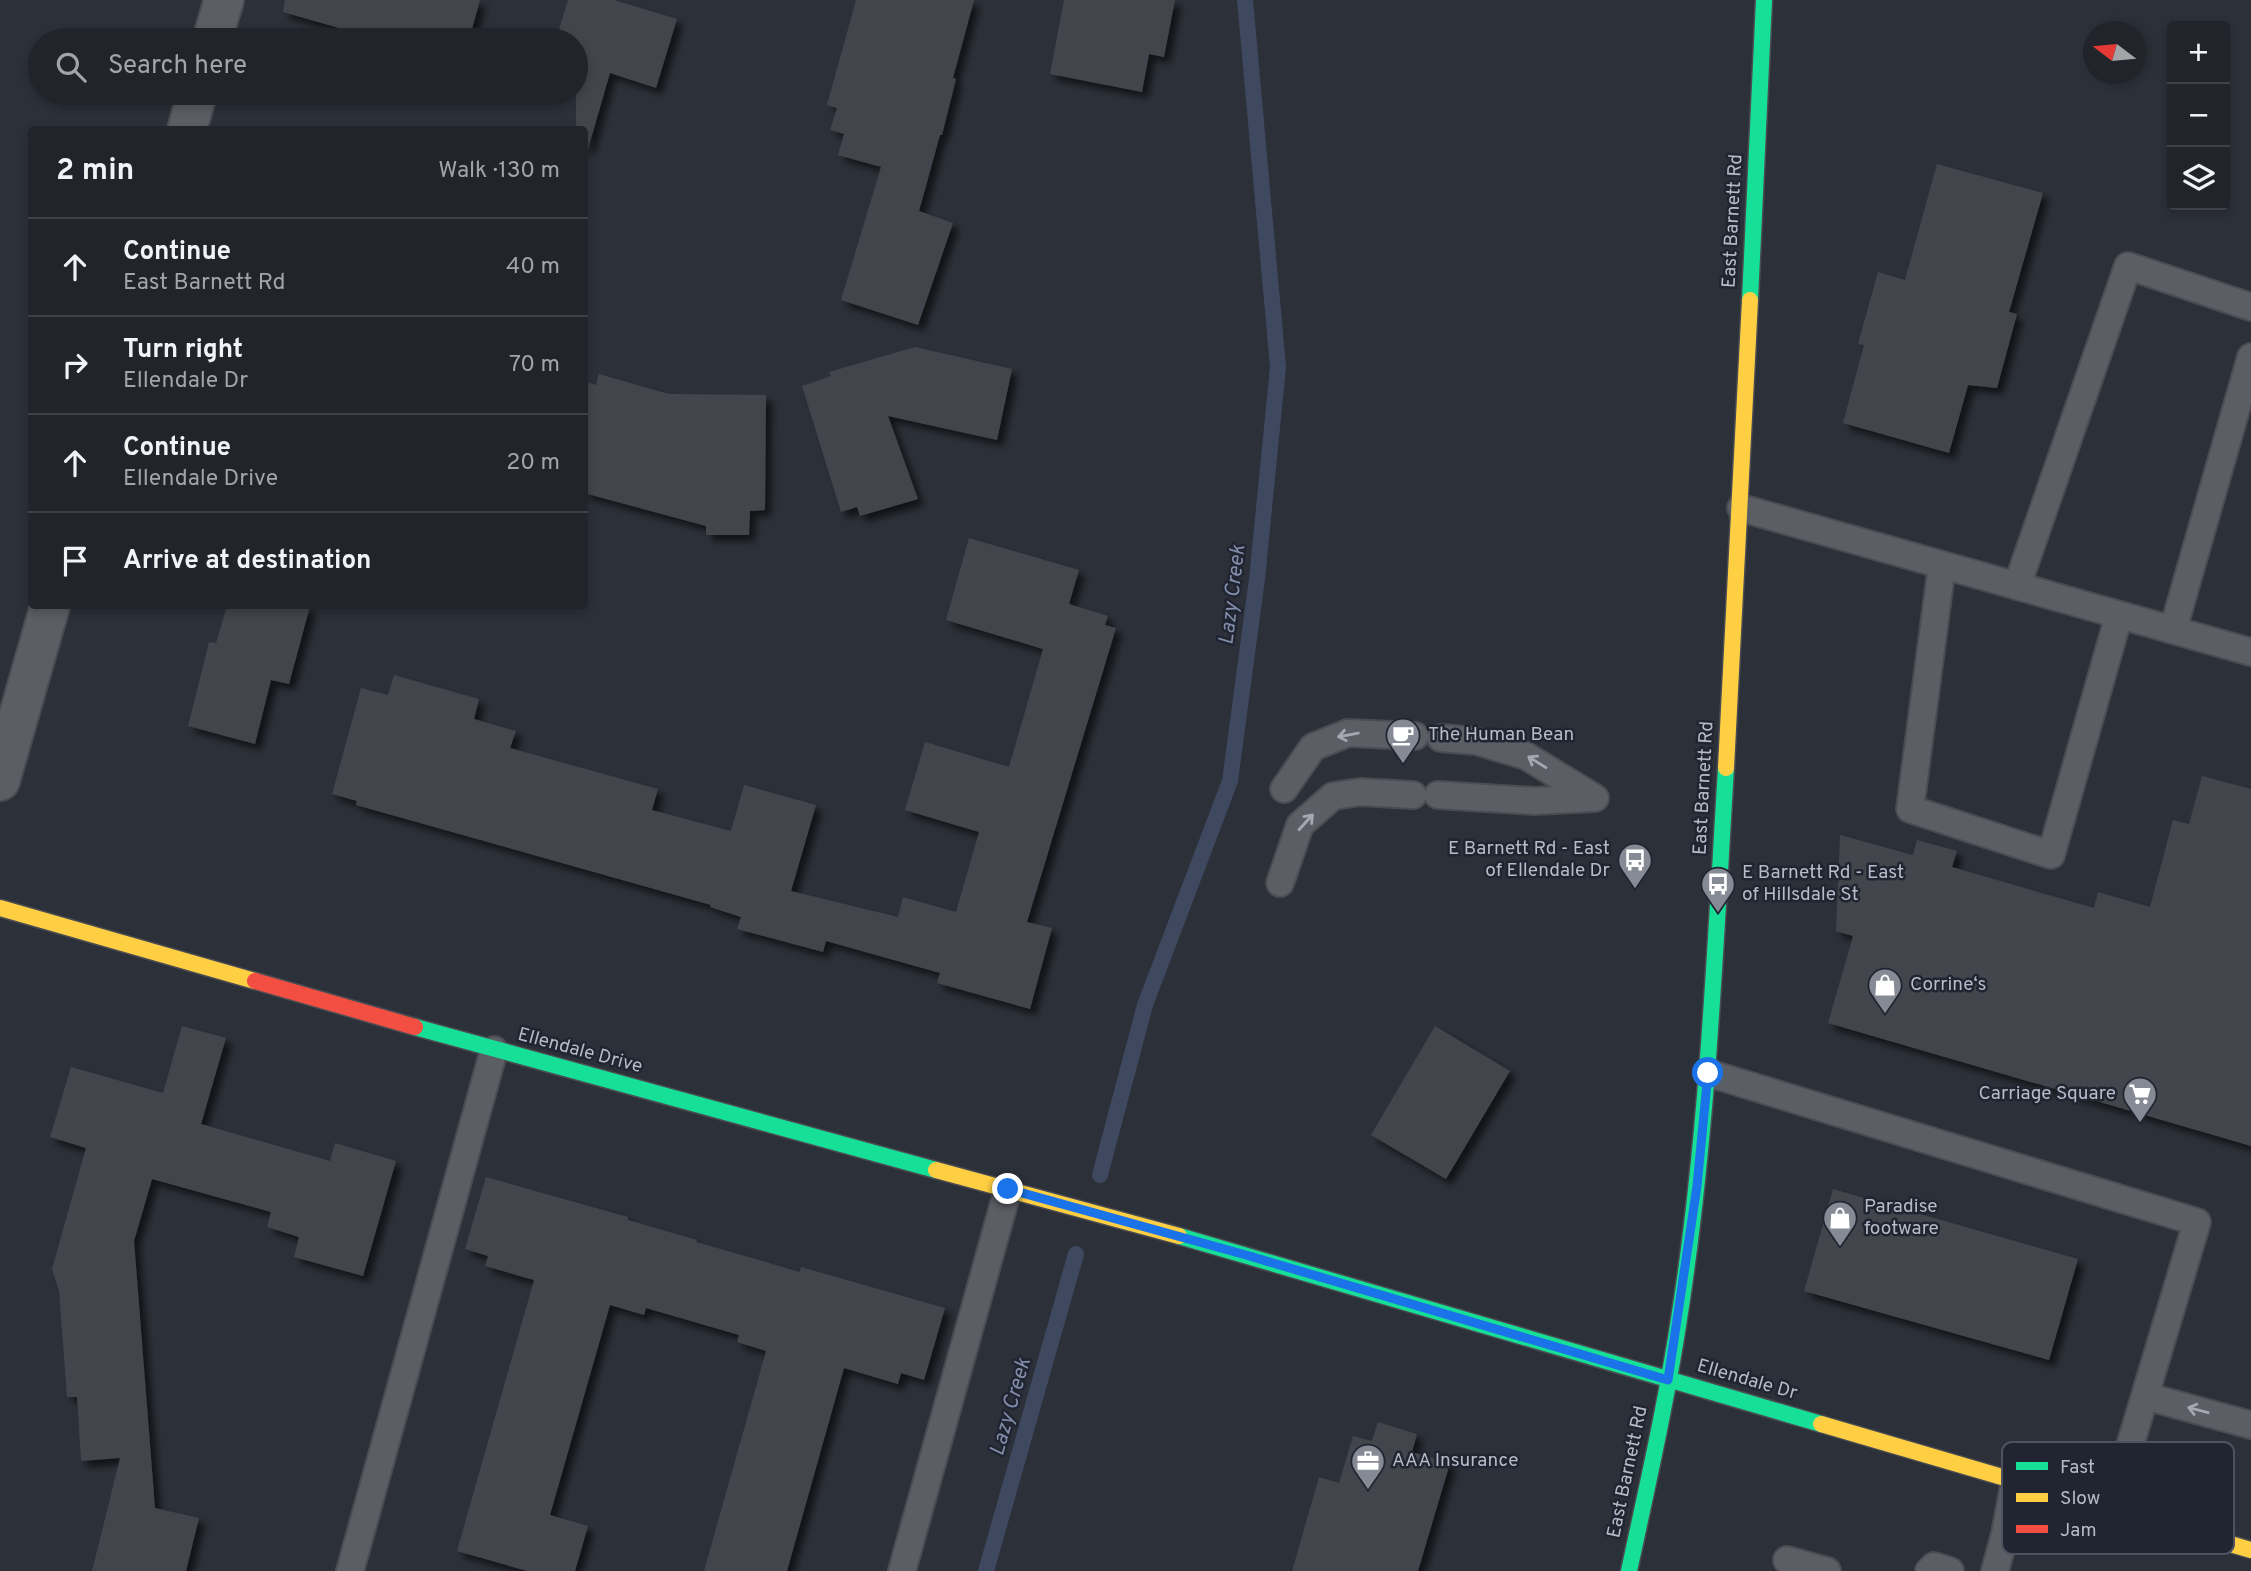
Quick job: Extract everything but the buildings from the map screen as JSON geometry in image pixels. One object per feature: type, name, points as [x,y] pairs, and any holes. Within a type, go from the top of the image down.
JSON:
[{"type":"street","points":[[216,28],[224,0]]},
{"type":"street","name":"East Barnett Rd","points":[[1629,1571],[1668,1380],[1695,1199],[1708,1073],[1741,508],[1764,0]]},
{"type":"street","points":[[188,126],[194,105]]},
{"type":"street","points":[[0,781],[49,609]]},
{"type":"street","name":"Ellendale Drive","points":[[0,908],[494,1050],[1150,1228]]},
{"type":"street","name":"Ellendale Dr","points":[[1150,1228],[2002,1477]]},
{"type":"street","name":"Ellendale Dr","points":[[2234,1545],[2251,1550]]},
{"type":"lane","points":[[2017,586],[2128,266],[2251,307]]},
{"type":"lane","points":[[2174,630],[2251,357]]},
{"type":"lane","points":[[1741,508],[2251,652]]},
{"type":"lane","points":[[1942,565],[1909,809],[2051,855],[2119,615]]},
{"type":"lane","points":[[1280,883],[1300,825],[1334,796],[1360,792],[1535,800],[1595,799],[1526,756],[1476,740],[1348,733],[1314,747],[1284,789]]},
{"type":"lane","points":[[350,1571],[494,1050]]},
{"type":"lane","points":[[1708,1073],[2197,1222],[2131,1442]]},
{"type":"lane","points":[[902,1571],[1008,1189]]},
{"type":"lane","points":[[2145,1396],[2251,1425]]},
{"type":"lane","points":[[1995,1571],[2002,1545]]},
{"type":"lane","points":[[1787,1560],[1827,1571]]},
{"type":"lane","points":[[1929,1571],[1934,1566],[1950,1571]]},
{"type":"waterway","name":"Lazy Creek","points":[[1100,1175],[1145,1005],[1230,781],[1257,579],[1278,367],[1245,0]]},
{"type":"waterway","name":"Lazy Creek","points":[[986,1571],[1076,1254]]},
{"type":"traffic: fast","points":[[1750,300],[1764,0]]},
{"type":"traffic: fast","points":[[1629,1571],[1670,1373],[1690,1239],[1710,1038],[1726,768]]},
{"type":"traffic: fast","points":[[415,1027],[936,1170]]},
{"type":"traffic: fast","points":[[1179,1236],[1821,1424]]},
{"type":"traffic: slow","points":[[1726,768],[1750,300]]},
{"type":"traffic: slow","points":[[0,908],[255,981]]},
{"type":"traffic: slow","points":[[936,1170],[1179,1236]]},
{"type":"traffic: slow","points":[[1821,1424],[2002,1477]]},
{"type":"traffic: slow","points":[[2234,1545],[2251,1550]]},
{"type":"traffic: jam","points":[[255,981],[415,1027]]},
{"type":"place","name":"The Human Bean","points":[[1403,765]]},
{"type":"place","name":"E Barnett Rd - East of Ellendale Dr","points":[[1635,890]]},
{"type":"place","name":"E Barnett Rd - East of Hillsdale St","points":[[1718,914]]},
{"type":"place","name":"Corrine‘s","points":[[1885,1015]]},
{"type":"place","name":"Carriage Square","points":[[2140,1124]]},
{"type":"place","name":"Paradise footware","points":[[1840,1248]]},
{"type":"place","name":"AAA Insurance","points":[[1368,1491]]},
{"type":"route","points":[[1008,1189],[1246,1255],[1668,1380],[1681,1308],[1697,1186],[1708,1073]]}]
